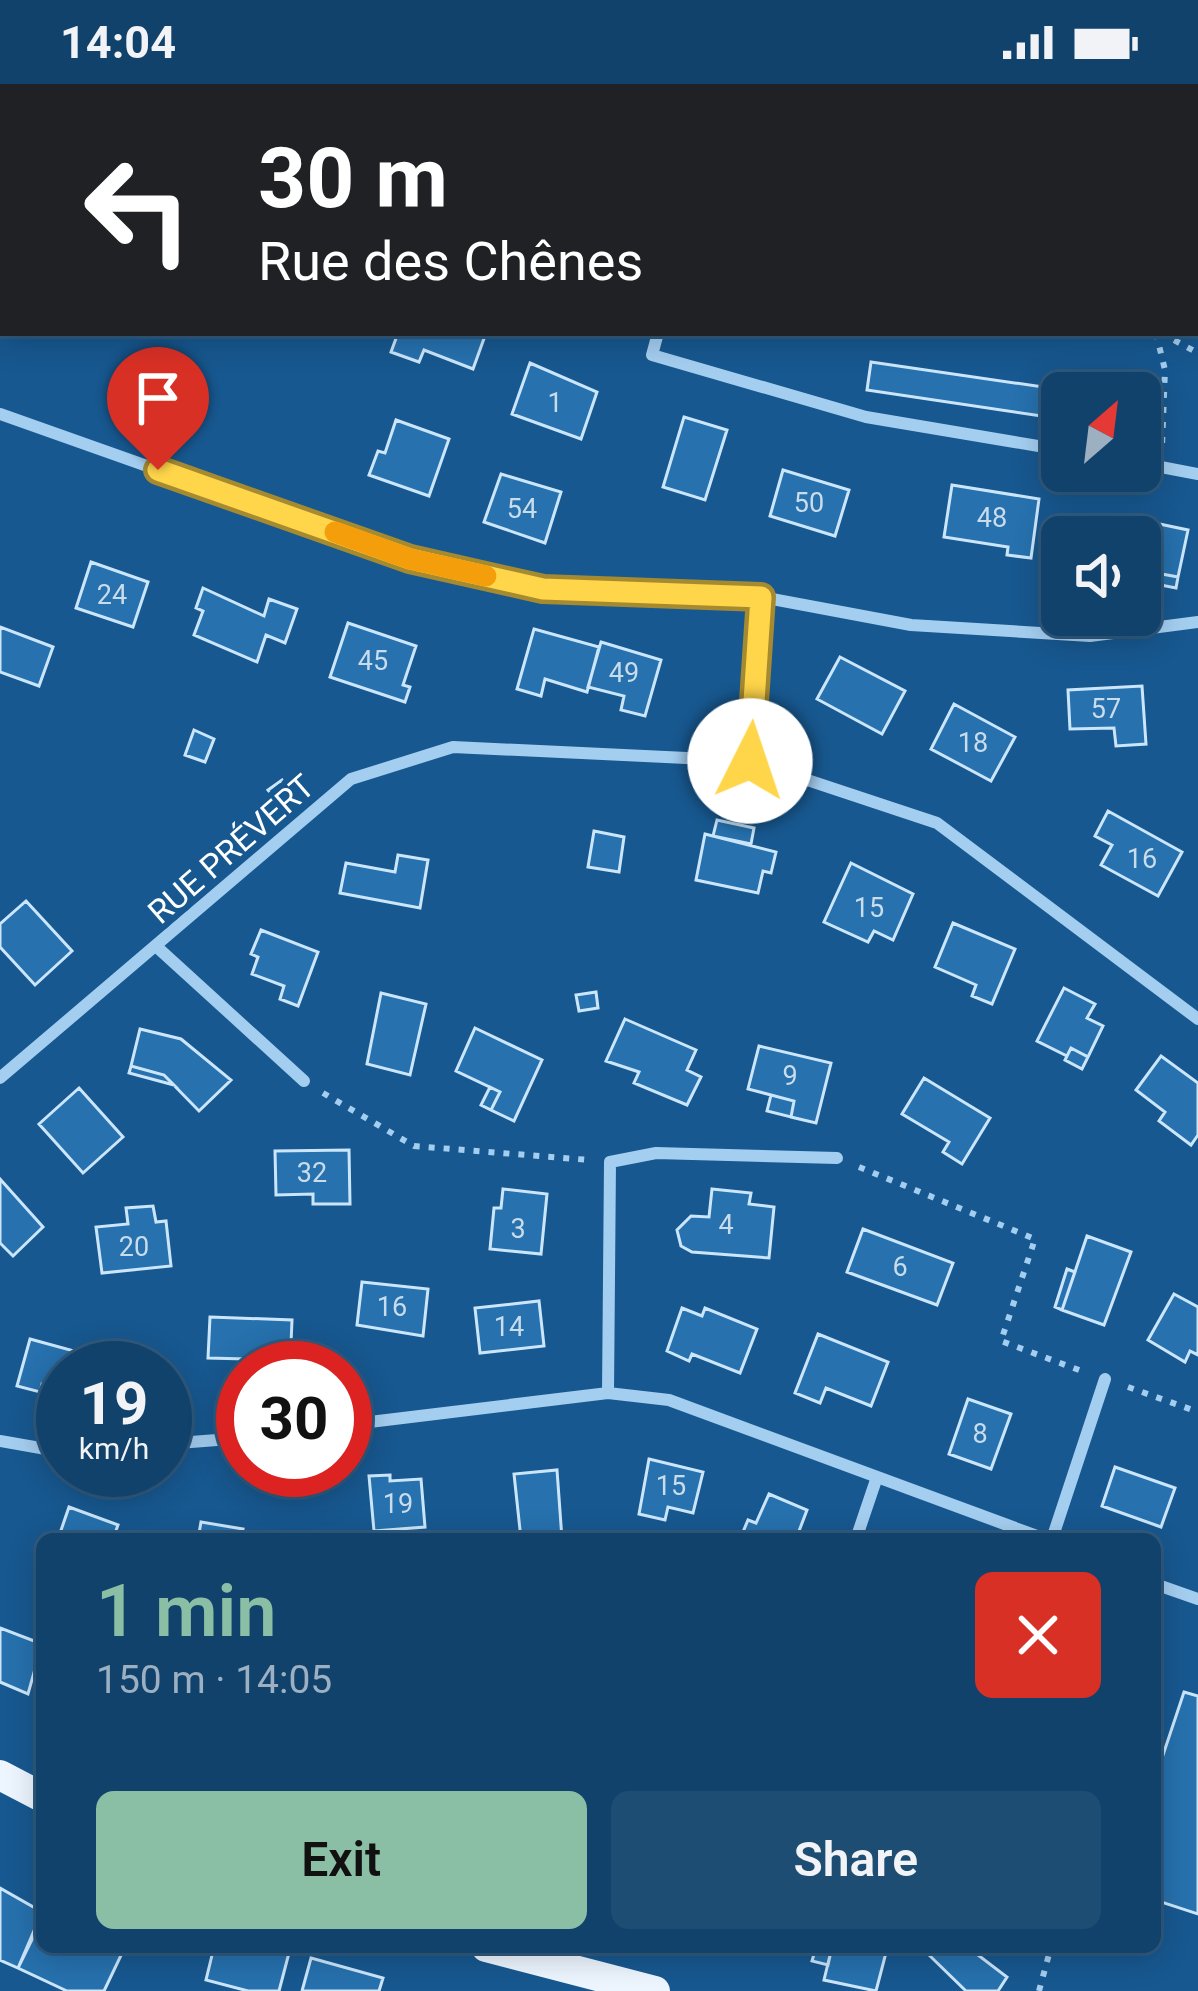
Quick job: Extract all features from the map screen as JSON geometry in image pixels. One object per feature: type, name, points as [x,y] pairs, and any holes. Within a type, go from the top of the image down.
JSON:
[{"type":"main road","points":[[0,1774],[36,1794]]},
{"type":"main road","points":[[509,1953],[656,1991]]},
{"type":"street","points":[[657,336],[652,355],[694,368],[866,417],[1041,446]]},
{"type":"street","points":[[0,414],[410,559],[543,589],[761,597],[934,627],[1090,636],[1198,622]]},
{"type":"street","points":[[1161,466],[1198,474]]},
{"type":"street","points":[[750,761],[761,597]]},
{"type":"street","name":"RUE PRÉVERT","points":[[0,1078],[351,779],[454,747],[750,761],[938,823],[1198,1019]]},
{"type":"street","points":[[158,948],[304,1081]]},
{"type":"street","points":[[608,1393],[610,1162],[656,1153],[837,1158]]},
{"type":"street","points":[[1050,1533],[1105,1379]]},
{"type":"street","points":[[372,1423],[608,1393],[669,1400],[1031,1533]]},
{"type":"street","points":[[0,1441],[36,1447]]},
{"type":"street","points":[[858,1533],[877,1477]]},
{"type":"street","points":[[1161,1586],[1198,1599]]},
{"type":"path","points":[[1159,336],[1166,370],[1160,428],[1164,467]]},
{"type":"path","points":[[1164,336],[1198,353]]},
{"type":"path","points":[[304,1081],[414,1146],[610,1162]]},
{"type":"path","points":[[837,1158],[1034,1239],[1001,1341],[1198,1412]]},
{"type":"path","points":[[1039,1991],[1049,1953]]},
{"type":"building","points":[[397,336],[485,336],[473,369],[424,350],[419,362],[391,352]]},
{"type":"building","points":[[871,362],[1041,387],[1041,416],[867,390]]},
{"type":"building","points":[[530,363],[597,392],[581,439],[512,414]]},
{"type":"building","points":[[684,417],[727,430],[705,500],[663,487]]},
{"type":"building","points":[[396,420],[449,439],[429,496],[369,475],[378,451],[385,453]]},
{"type":"building","points":[[783,470],[849,490],[835,536],[770,516]]},
{"type":"building","points":[[501,474],[561,492],[545,543],[484,522]]},
{"type":"building","points":[[952,485],[1039,499],[1031,558],[1007,555],[1008,547],[944,537]]},
{"type":"building","points":[[1161,524],[1188,530],[1178,577],[1161,574]]},
{"type":"building","points":[[91,562],[148,582],[133,627],[76,608]]},
{"type":"building","points":[[1161,574],[1178,577],[1176,588],[1161,585]]},
{"type":"building","points":[[203,588],[264,616],[269,599],[297,609],[285,643],[266,635],[257,662],[194,635],[203,611],[196,608]]},
{"type":"building","points":[[348,623],[416,646],[403,685],[410,687],[405,702],[330,677]]},
{"type":"building","points":[[0,627],[53,647],[39,686],[0,672]]},
{"type":"building","points":[[534,629],[599,647],[587,692],[545,679],[541,696],[517,689]]},
{"type":"building","points":[[601,642],[661,660],[645,716],[621,710],[624,696],[588,687]]},
{"type":"building","points":[[840,657],[905,691],[882,734],[817,699]]},
{"type":"building","points":[[1142,686],[1146,744],[1116,746],[1114,728],[1070,729],[1068,690]]},
{"type":"building","points":[[954,704],[1015,737],[991,781],[931,749]]},
{"type":"building","points":[[194,730],[214,739],[205,762],[185,755]]},
{"type":"building","points":[[282,780],[290,791],[277,801],[268,790]]},
{"type":"building","points":[[1108,811],[1182,852],[1158,896],[1101,865],[1112,845],[1095,836]]},
{"type":"building","points":[[717,820],[754,828],[751,844],[713,836]]},
{"type":"building","points":[[594,831],[624,837],[619,872],[588,867]]},
{"type":"building","points":[[705,834],[776,852],[771,873],[763,871],[758,893],[696,880]]},
{"type":"building","points":[[398,855],[428,860],[420,908],[340,893],[346,863],[395,872]]},
{"type":"building","points":[[851,863],[913,894],[893,940],[874,931],[868,942],[824,922]]},
{"type":"building","points":[[26,901],[72,951],[35,985],[0,947],[0,924]]},
{"type":"building","points":[[953,923],[1015,949],[992,1004],[972,996],[976,985],[935,967]]},
{"type":"building","points":[[261,930],[318,952],[298,1006],[280,999],[284,986],[252,974],[258,957],[251,954]]},
{"type":"building","points":[[1064,988],[1095,1004],[1087,1018],[1103,1026],[1088,1057],[1071,1048],[1067,1056],[1037,1041]]},
{"type":"building","points":[[596,992],[598,1008],[579,1011],[576,995]]},
{"type":"building","points":[[381,993],[426,1004],[410,1075],[367,1064]]},
{"type":"building","points":[[625,1019],[696,1050],[687,1070],[701,1077],[687,1105],[634,1083],[639,1072],[606,1061]]},
{"type":"building","points":[[475,1028],[542,1060],[514,1121],[491,1110],[500,1092],[456,1071]]},
{"type":"building","points":[[140,1029],[181,1039],[231,1080],[199,1111],[164,1075],[131,1066]]},
{"type":"building","points":[[759,1046],[831,1063],[816,1123],[791,1117],[794,1101],[748,1089]]},
{"type":"building","points":[[1071,1048],[1088,1057],[1082,1069],[1065,1060]]},
{"type":"building","points":[[1161,1056],[1198,1083],[1198,1135],[1191,1145],[1159,1121],[1165,1112],[1136,1090]]},
{"type":"building","points":[[131,1066],[164,1075],[174,1085],[129,1073]]},
{"type":"building","points":[[924,1078],[990,1118],[962,1164],[943,1152],[949,1142],[902,1114]]},
{"type":"building","points":[[490,1087],[500,1092],[491,1110],[481,1105]]},
{"type":"building","points":[[79,1088],[123,1137],[83,1173],[39,1124]]},
{"type":"building","points":[[771,1095],[794,1101],[791,1117],[767,1111]]},
{"type":"building","points":[[349,1150],[350,1204],[313,1204],[313,1194],[276,1195],[275,1151]]},
{"type":"building","points":[[0,1179],[43,1227],[13,1256],[0,1243]]},
{"type":"building","points":[[503,1189],[547,1194],[541,1254],[490,1249],[494,1208],[501,1208]]},
{"type":"building","points":[[712,1189],[751,1193],[749,1204],[774,1207],[769,1258],[692,1252],[681,1246],[677,1230],[691,1216],[709,1217]]},
{"type":"building","points":[[153,1206],[156,1222],[166,1221],[171,1266],[102,1273],[96,1227],[128,1224],[126,1208]]},
{"type":"building","points":[[863,1229],[953,1263],[937,1305],[847,1272]]},
{"type":"building","points":[[1087,1236],[1131,1252],[1104,1325],[1062,1310]]},
{"type":"building","points":[[1067,1269],[1075,1272],[1062,1310],[1055,1307]]},
{"type":"building","points":[[362,1282],[428,1289],[423,1336],[357,1325]]},
{"type":"building","points":[[1174,1294],[1198,1307],[1198,1355],[1190,1351],[1185,1362],[1148,1340]]},
{"type":"building","points":[[539,1301],[544,1346],[480,1353],[475,1308]]},
{"type":"building","points":[[682,1308],[702,1316],[705,1308],[757,1329],[740,1373],[692,1354],[689,1361],[667,1351]]},
{"type":"building","points":[[210,1317],[292,1320],[291,1341],[216,1341],[216,1358],[208,1358]]},
{"type":"building","points":[[818,1334],[888,1362],[871,1406],[826,1388],[820,1403],[795,1393]]},
{"type":"building","points":[[30,1339],[37,1341],[36,1391],[17,1386]]},
{"type":"building","points":[[968,1399],[1011,1414],[991,1469],[949,1454]]},
{"type":"building","points":[[649,1459],[703,1472],[693,1513],[668,1507],[665,1520],[639,1514]]},
{"type":"building","points":[[1115,1467],[1175,1488],[1161,1527],[1102,1506]]},
{"type":"building","points":[[557,1470],[562,1533],[520,1533],[514,1474]]},
{"type":"building","points":[[390,1475],[390,1481],[421,1479],[425,1527],[374,1531],[372,1476]]},
{"type":"building","points":[[769,1494],[807,1510],[798,1533],[743,1533],[748,1520],[756,1523]]},
{"type":"building","points":[[69,1507],[118,1525],[115,1533],[60,1533]]},
{"type":"building","points":[[201,1522],[243,1529],[242,1533],[199,1533]]},
{"type":"building","points":[[0,1628],[36,1642],[28,1694],[0,1682]]},
{"type":"building","points":[[1184,1692],[1198,1696],[1198,1914],[1161,1902],[1161,1761]]},
{"type":"building","points":[[0,1888],[36,1909],[36,1926],[18,1968],[0,1960]]},
{"type":"building","points":[[36,1931],[36,1953],[122,1953],[104,1991],[67,1991],[18,1968]]},
{"type":"building","points":[[213,1953],[289,1953],[279,1991],[248,1991],[206,1980]]},
{"type":"building","points":[[814,1953],[831,1953],[828,1965],[812,1961]]},
{"type":"building","points":[[831,1953],[886,1953],[876,1991],[824,1980]]},
{"type":"building","points":[[975,1953],[1007,1977],[998,1991],[966,1991],[929,1955]]},
{"type":"building","points":[[311,1958],[383,1978],[379,1991],[302,1991]]},
{"type":"slow traffic","points":[[335,532],[410,559],[486,576]]},
{"type":"route","points":[[158,470],[410,559],[543,589],[761,597],[750,761]]}]
